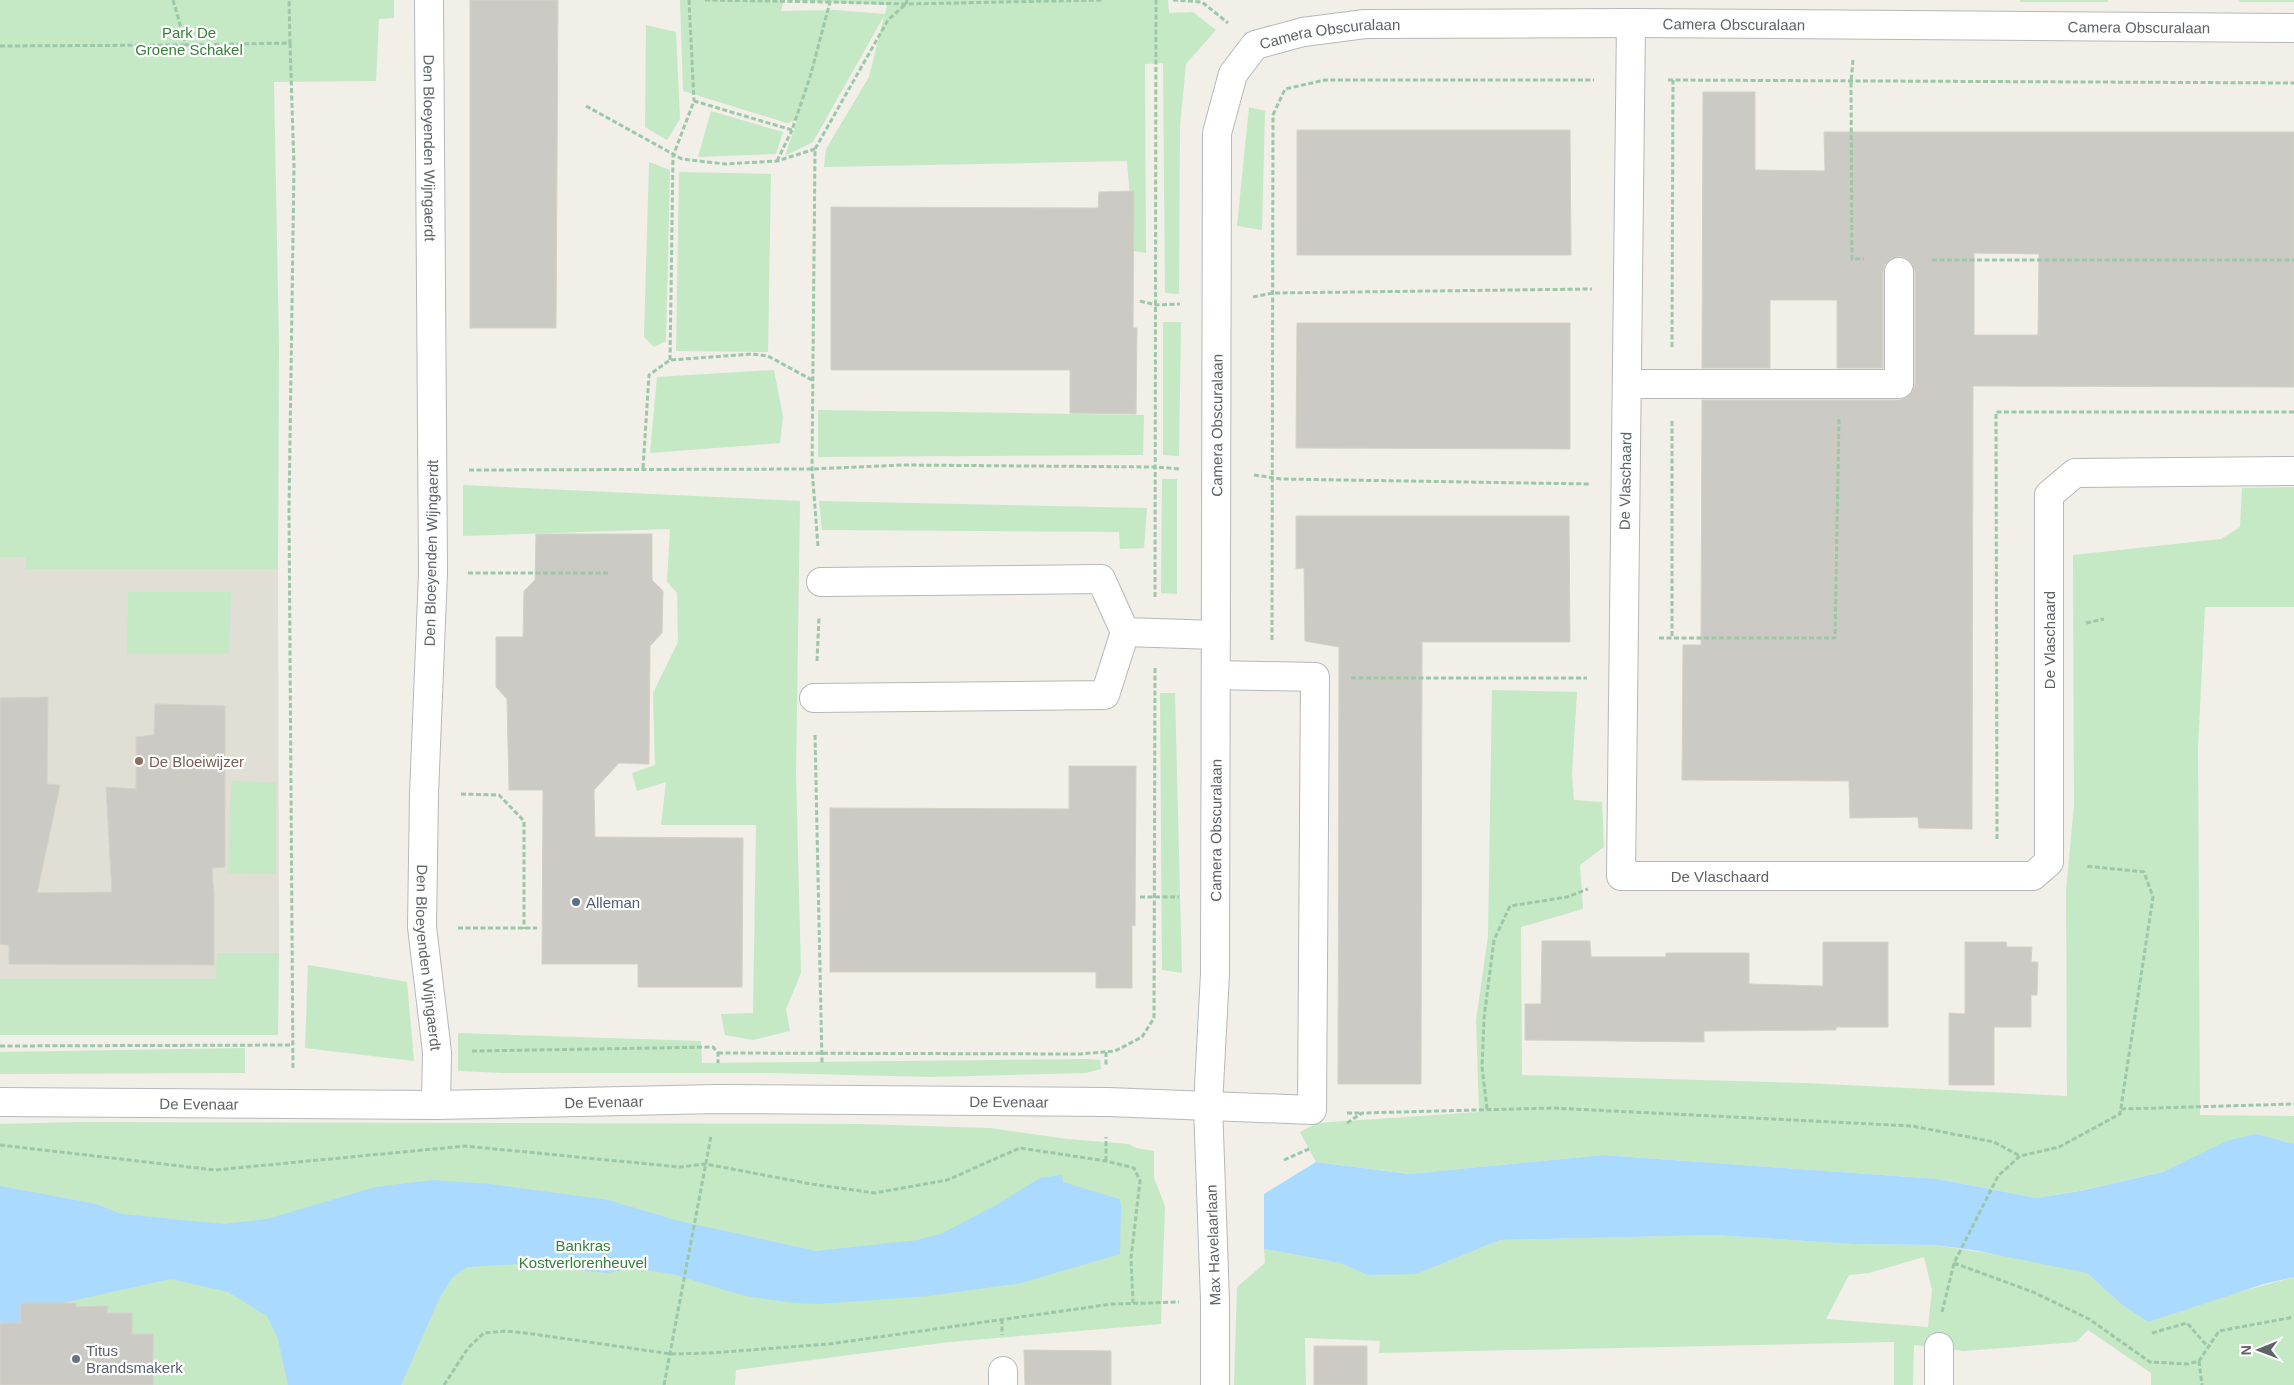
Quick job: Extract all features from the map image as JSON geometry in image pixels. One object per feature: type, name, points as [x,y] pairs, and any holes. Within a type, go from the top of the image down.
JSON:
[{"type":"street","name":"Den Bloeyenden Wijngaerdt","points":[[428,0],[433,573],[424,794],[422,927],[437,1052],[436,1105]]},
{"type":"street","name":"Camera Obscuralaan","points":[[1208,1105],[1216,974],[1217,133],[1233,74],[1255,46],[1303,32],[1366,24],[1631,23],[2294,28]]},
{"type":"street","name":"De Vlaschaard","points":[[1631,23],[1621,876],[2032,876],[2049,862],[2049,495],[2075,474],[2294,471]]},
{"type":"street","points":[[1627,384],[1899,384],[1898,266]]},
{"type":"street","points":[[814,698],[1106,695],[1125,632],[1101,578],[821,582]]},
{"type":"street","points":[[1125,632],[1216,635]]},
{"type":"street","points":[[1216,675],[1315,677]]},
{"type":"street","name":"De Evenaar","points":[[0,1102],[436,1105],[718,1099],[821,1102],[1108,1102],[1312,1110],[1315,677]]},
{"type":"street","name":"Max Havelaarlaan","points":[[1208,1105],[1215,1301],[1215,1385]]},
{"type":"street","points":[[1939,1347],[1939,1385]]},
{"type":"path","points":[[173,0],[186,45]]},
{"type":"path","points":[[289,0],[294,166],[289,510],[292,1045],[294,1104]]},
{"type":"path","points":[[670,360],[673,156],[694,101],[689,0]]},
{"type":"path","points":[[705,0],[830,2],[1104,0]]},
{"type":"path","points":[[1173,0],[1204,1],[1255,46]]},
{"type":"path","points":[[776,161],[792,130],[810,77],[830,2]]},
{"type":"path","points":[[821,1102],[822,1053],[814,698],[821,582],[812,469],[815,149],[888,20],[907,2]]},
{"type":"path","points":[[1856,25],[1851,82],[1852,259],[1898,266],[2294,260]]},
{"type":"path","points":[[0,46],[290,43]]},
{"type":"path","points":[[694,101],[792,130]]},
{"type":"path","points":[[586,106],[673,156],[682,159],[725,164],[776,161],[815,149]]},
{"type":"path","points":[[1140,301],[1156,305],[1217,302],[1273,293],[1628,288]]},
{"type":"path","points":[[643,468],[649,375],[670,360],[752,354],[768,356],[812,380]]},
{"type":"path","points":[[1624,639],[1835,638],[1840,385]]},
{"type":"path","points":[[432,470],[812,469],[903,465],[1127,467],[1281,478],[1625,484]]},
{"type":"path","points":[[433,573],[609,573]]},
{"type":"path","points":[[1315,677],[1623,679]]},
{"type":"path","points":[[424,794],[499,795],[524,821],[524,929]]},
{"type":"path","points":[[1939,1347],[1943,1306],[1954,1263],[1998,1176],[2020,1156],[2059,1147],[2120,1114],[2153,897],[2144,872],[2049,862]]},
{"type":"path","points":[[1487,1109],[1482,1067],[1484,1018],[1494,940],[1510,906],[1567,896],[1621,876]]},
{"type":"path","points":[[422,927],[537,928]]},
{"type":"path","points":[[0,1046],[292,1045]]},
{"type":"path","points":[[2121,1109],[2294,1104]]},
{"type":"path","points":[[1340,1128],[1362,1113],[1552,1108],[1912,1126],[1994,1142],[2020,1156]]},
{"type":"path","points":[[0,1145],[215,1170],[466,1146],[679,1167],[706,1164],[811,1184],[875,1193],[947,1180],[1020,1148],[1106,1161],[1134,1168],[1140,1181],[1131,1258],[1133,1303]]},
{"type":"path","points":[[1284,1160],[1312,1148]]},
{"type":"path","points":[[664,1385],[698,1211]]},
{"type":"path","points":[[1954,1263],[2033,1292],[2089,1319],[2150,1362],[2188,1364],[2199,1361]]},
{"type":"path","points":[[444,1385],[468,1348],[484,1333],[533,1334],[671,1354],[829,1344],[1112,1304],[1215,1301]]},
{"type":"path","points":[[2202,1385],[2199,1361],[2219,1331],[2294,1317]]},
{"type":"path","points":[[2152,1332],[2187,1323],[2208,1347]]},
{"type":"shaded area","name":"De Bloeiwijzer","points":[[0,557],[25,557],[26,569],[278,569],[279,953],[217,953],[217,979],[0,979]]},
{"type":"green space","name":"Park De Groene Schakel","points":[[0,0],[394,0],[394,18],[379,19],[376,81],[274,82],[279,347],[278,569],[26,569],[25,557],[0,557]]},
{"type":"green space","points":[[680,0],[784,0],[781,11],[835,10],[885,14],[887,5],[788,0],[1168,0],[1169,13],[1193,12],[1216,30],[1186,64],[1180,126],[1179,294],[1165,293],[1163,63],[1145,64],[1146,253],[1134,251],[1127,161],[824,167],[826,149],[869,77],[884,16],[813,142],[785,156],[797,120],[787,123],[683,91]]},
{"type":"green space","points":[[2020,0],[2108,0],[2108,2],[2020,2]]},
{"type":"green space","points":[[2239,0],[2294,0],[2294,2],[2240,2]]},
{"type":"green space","points":[[646,25],[676,32],[680,119],[667,140],[645,127]]},
{"type":"green space","points":[[1249,107],[1265,111],[1262,230],[1237,226]]},
{"type":"green space","points":[[711,111],[783,132],[776,154],[698,157]]},
{"type":"green space","points":[[649,162],[670,170],[666,341],[654,347],[644,337]]},
{"type":"green space","points":[[679,172],[771,174],[768,352],[676,351]]},
{"type":"green space","points":[[1163,322],[1181,322],[1179,456],[1163,455]]},
{"type":"green space","points":[[774,370],[783,417],[780,443],[650,453],[657,377]]},
{"type":"green space","points":[[818,410],[1144,415],[1143,455],[818,457]]},
{"type":"green space","points":[[1162,479],[1177,479],[1177,594],[1161,593]]},
{"type":"green space","points":[[463,485],[800,501],[796,774],[801,973],[786,1009],[790,1031],[753,1040],[725,1035],[721,1014],[753,1013],[756,825],[661,825],[666,782],[637,791],[632,773],[655,765],[653,693],[678,642],[677,593],[667,582],[670,529],[463,536]]},
{"type":"green space","points":[[2294,487],[2294,607],[2205,607],[2198,748],[2200,1115],[2294,1116],[2294,1144],[2257,1134],[2163,1172],[2079,1191],[2036,1198],[1938,1179],[1603,1155],[1409,1174],[1316,1162],[1300,1132],[1317,1123],[1479,1112],[1476,1020],[1488,936],[1492,690],[1577,692],[1572,774],[1574,800],[1602,802],[1604,847],[1580,865],[1583,909],[1521,927],[1522,1075],[1804,1083],[2067,1096],[2066,891],[2074,805],[2073,555],[2221,539],[2240,527],[2242,488]]},
{"type":"green space","points":[[819,501],[1147,508],[1144,548],[1120,549],[1119,532],[822,530]]},
{"type":"green space","points":[[128,592],[231,592],[229,654],[127,654]]},
{"type":"green space","points":[[1160,693],[1175,693],[1182,973],[1162,970]]},
{"type":"green space","points":[[231,781],[276,783],[276,874],[228,873]]},
{"type":"green space","points":[[217,953],[279,953],[278,1035],[0,1035],[0,979],[216,979]]},
{"type":"green space","points":[[308,965],[407,982],[414,1061],[305,1048]]},
{"type":"green space","points":[[458,1033],[701,1041],[702,1063],[1087,1059],[1100,1060],[1101,1069],[1086,1073],[931,1077],[772,1073],[504,1073],[458,1071]]},
{"type":"green space","points":[[245,1048],[245,1073],[0,1074],[0,1052]]},
{"type":"green space","name":"Bankras Kostverlorenheuvel","points":[[79,1122],[860,1124],[989,1128],[1067,1139],[1129,1144],[1136,1148],[1154,1151],[1154,1178],[1165,1206],[1161,1324],[949,1342],[736,1370],[735,1385],[0,1385],[0,1124]]},
{"type":"green space","points":[[1715,1235],[1852,1244],[1934,1245],[2026,1259],[2087,1273],[2122,1305],[2148,1322],[2195,1304],[2294,1277],[2294,1385],[2151,1385],[2151,1373],[2088,1330],[2076,1342],[1964,1351],[1914,1345],[1913,1385],[1894,1385],[1894,1342],[1379,1353],[1380,1341],[1305,1338],[1306,1385],[1234,1385],[1237,1287],[1265,1263],[1264,1249],[1340,1263],[1367,1275],[1416,1273],[1500,1240]],"holes":[[[1924,1257],[1932,1290],[1928,1327],[1826,1319],[1849,1275],[1869,1273]]]},
{"type":"water","points":[[2257,1134],[2294,1144],[2294,1277],[2264,1284],[2148,1322],[2122,1305],[2087,1273],[1973,1250],[1934,1245],[1852,1244],[1715,1235],[1500,1240],[1416,1274],[1367,1275],[1340,1263],[1264,1249],[1264,1194],[1316,1162],[1409,1174],[1603,1155],[1938,1179],[2036,1198],[2080,1191],[2163,1172],[2229,1140]]},
{"type":"water","points":[[1062,1175],[1063,1182],[1119,1199],[1121,1206],[1120,1254],[1021,1283],[928,1296],[819,1304],[795,1303],[745,1296],[672,1274],[634,1268],[607,1273],[519,1264],[467,1267],[453,1277],[440,1297],[401,1385],[288,1385],[278,1339],[267,1316],[228,1292],[171,1279],[40,1308],[27,1314],[19,1322],[19,1345],[0,1346],[0,1186],[96,1204],[121,1214],[224,1224],[267,1219],[376,1187],[433,1180],[489,1184],[608,1200],[679,1221],[816,1251],[918,1240],[943,1233],[996,1205],[1040,1178]]},
{"type":"building","points":[[470,0],[558,0],[556,328],[470,328]]},
{"type":"building","points":[[1703,92],[1755,92],[1755,170],[1825,171],[1824,132],[2294,132],[2294,387],[1973,386],[1972,829],[1919,828],[1918,817],[1850,818],[1849,781],[1682,780],[1683,645],[1701,645],[1702,400],[1899,400],[1907,397],[1913,391],[1915,384],[1915,272],[1912,264],[1906,258],[1899,256],[1891,259],[1885,265],[1883,272],[1883,368],[1837,368],[1837,300],[1770,300],[1770,368],[1702,368]],"holes":[[[1974,253],[2039,254],[2038,335],[1974,335]]]},
{"type":"building","points":[[1297,130],[1570,130],[1571,255],[1297,255]]},
{"type":"building","points":[[1134,191],[1133,328],[1137,328],[1136,414],[1070,413],[1070,370],[831,370],[831,207],[1098,208],[1099,192]]},
{"type":"building","points":[[1297,323],[1570,323],[1570,449],[1296,448]]},
{"type":"building","points":[[1296,516],[1569,516],[1570,642],[1422,642],[1421,1084],[1338,1084],[1339,647],[1305,641],[1304,568],[1296,569]]},
{"type":"building","points":[[536,534],[652,534],[652,580],[663,591],[662,633],[650,646],[649,764],[619,763],[594,790],[595,837],[743,838],[742,987],[638,987],[638,964],[542,964],[543,790],[509,790],[507,699],[496,687],[496,637],[523,637],[524,591],[535,580]]},
{"type":"building","points":[[48,697],[47,784],[60,785],[37,893],[112,892],[106,787],[136,789],[136,737],[154,735],[155,704],[225,706],[225,867],[212,868],[214,965],[9,964],[9,945],[0,944],[0,698]]},
{"type":"building","points":[[1069,766],[1136,766],[1135,926],[1132,925],[1132,988],[1096,988],[1096,972],[830,972],[830,808],[1069,809]]},
{"type":"building","points":[[1542,941],[1590,941],[1591,957],[1666,957],[1666,953],[1749,953],[1749,984],[1823,986],[1823,942],[1888,942],[1888,1027],[1836,1027],[1836,1030],[1704,1031],[1704,1042],[1525,1040],[1525,1004],[1541,1004]]},
{"type":"building","points":[[1965,942],[2006,942],[2007,947],[2032,947],[2031,962],[2038,962],[2037,995],[2031,995],[2031,1027],[1994,1027],[1994,1085],[1949,1085],[1949,1013],[1965,1014]]},
{"type":"building","name":"Titus Brandsmakerk","points":[[21,1303],[76,1303],[76,1307],[108,1306],[107,1313],[132,1313],[132,1334],[153,1334],[153,1385],[0,1385],[0,1323],[20,1323]]},
{"type":"building","points":[[1314,1346],[1367,1346],[1367,1385],[1314,1385]]},
{"type":"building","points":[[1024,1350],[1111,1351],[1111,1385],[1025,1385]]},
{"type":"place","name":"De Bloeiwijzer","points":[[139,761]]},
{"type":"place","name":"Alleman","points":[[576,902]]},
{"type":"place","name":"Titus Brandsmakerk","points":[[76,1359]]}]
